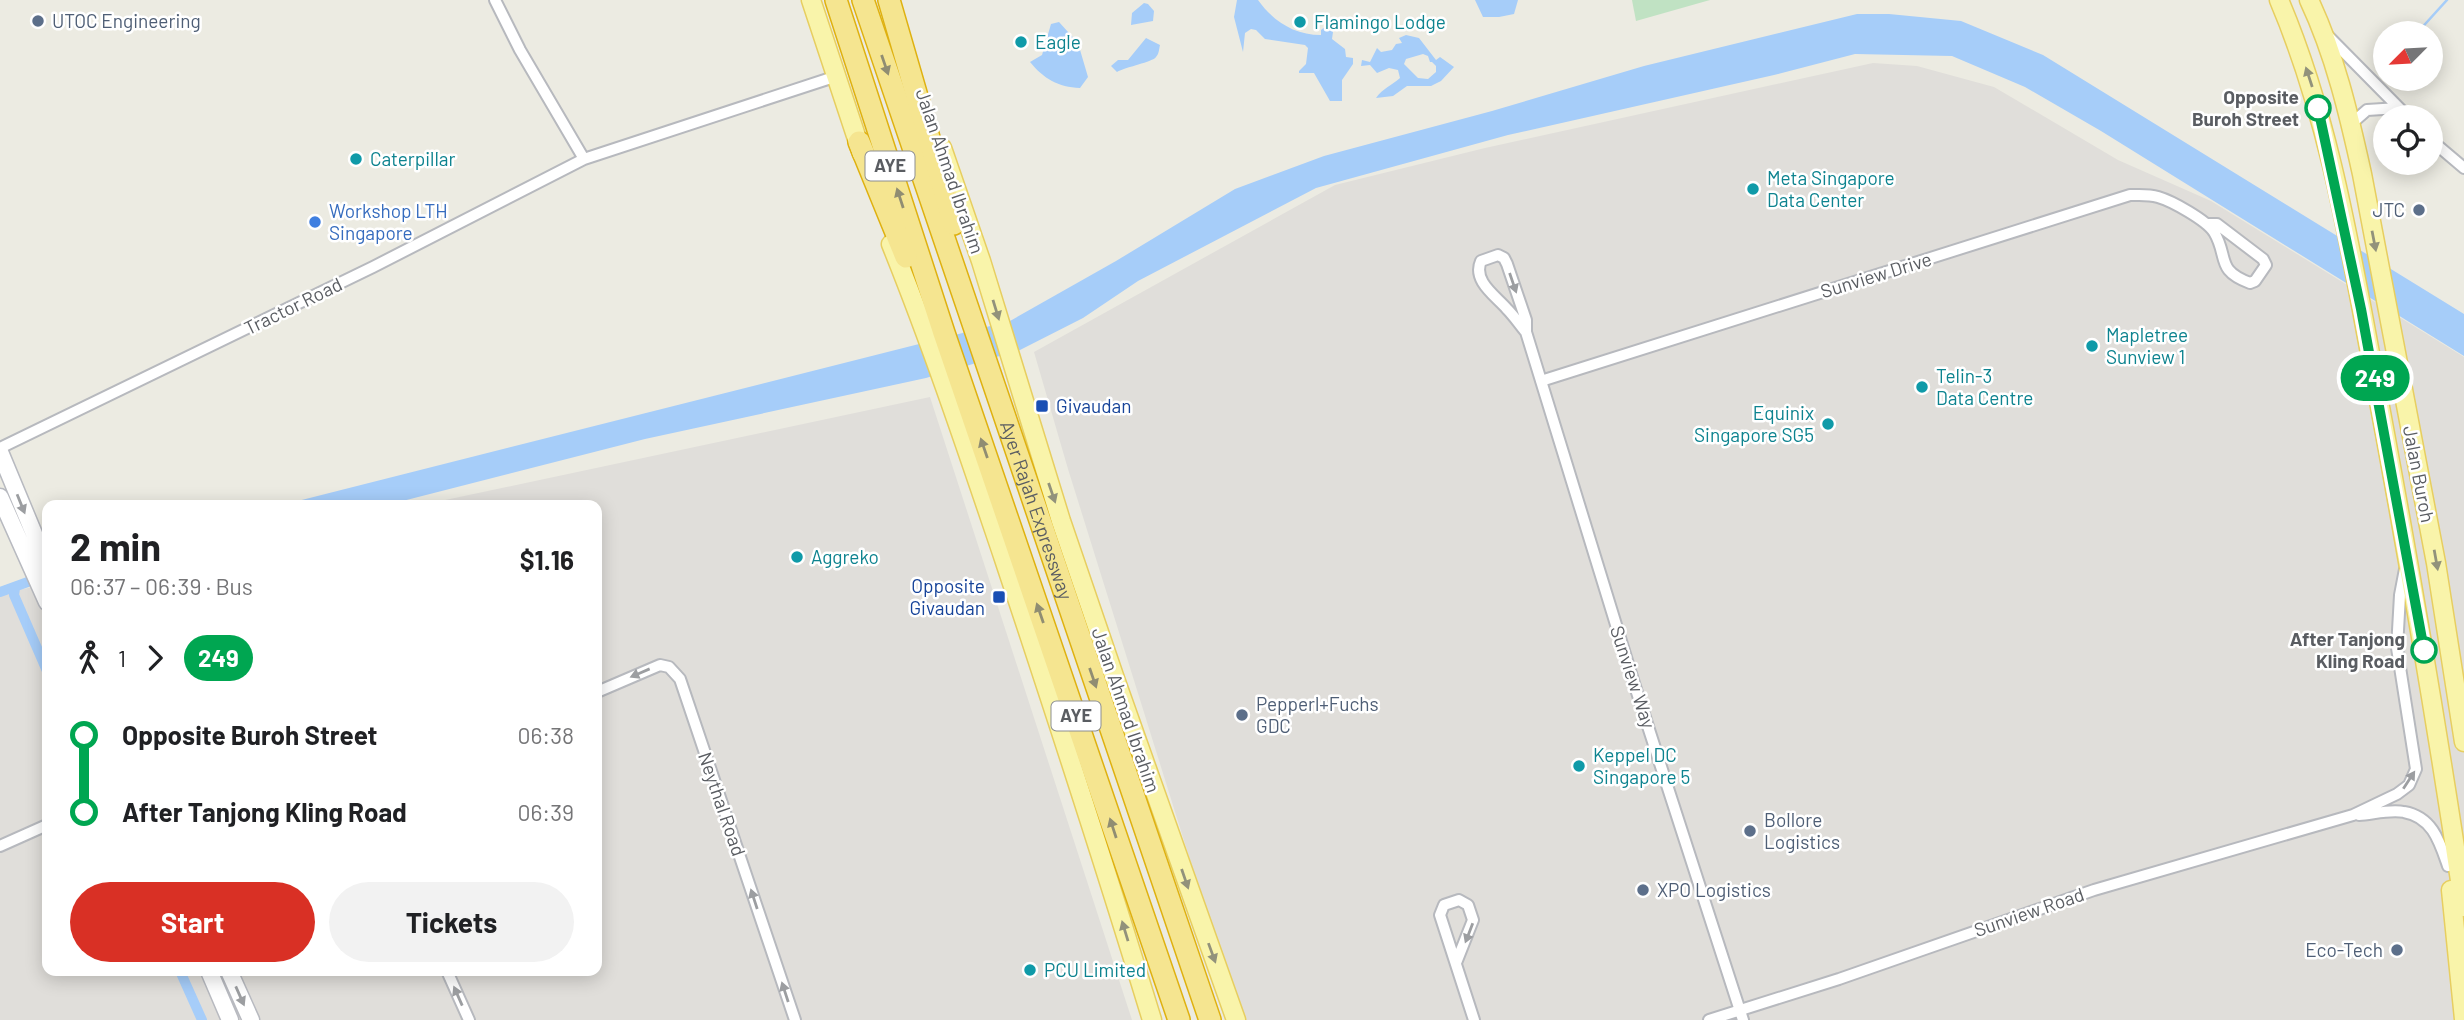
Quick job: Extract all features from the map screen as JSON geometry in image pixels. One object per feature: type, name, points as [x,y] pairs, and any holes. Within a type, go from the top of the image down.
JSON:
[{"type":"highway","name":"Ayer Rajah Expressway","points":[[836,0],[944,333],[1179,1020]]},
{"type":"highway","name":"Ayer Rajah Expressway","points":[[863,0],[1210,1020]]},
{"type":"highway","points":[[890,0],[967,268],[970,312]]},
{"type":"highway","points":[[859,142],[930,318],[944,333]]},
{"type":"highway","points":[[1135,893],[1146,957],[1164,1020]]},
{"type":"highway","points":[[1194,970],[1208,986],[1223,1020]]},
{"type":"main road","points":[[811,0],[859,142],[872,199],[921,318],[951,402],[1102,855],[1152,1020]]},
{"type":"main road","name":"Jalan Ahmad Ibrahim","points":[[890,0],[981,261],[1042,465],[1236,1020]]},
{"type":"main road","name":"Jalan Buroh","points":[[2279,0],[2298,43],[2316,100],[2361,309],[2408,554],[2464,907]]},
{"type":"main road","name":"Jalan Buroh","points":[[2309,0],[2324,32],[2351,124],[2436,563],[2464,742]]},
{"type":"main road","points":[[0,450],[40,561]]},
{"type":"main road","points":[[0,497],[40,561]]},
{"type":"main road","points":[[2446,789],[2448,866],[2464,1019]]},
{"type":"main road","points":[[211,976],[230,1020]]},
{"type":"main road","points":[[231,976],[251,1020]]},
{"type":"street","points":[[495,0],[520,50],[584,159]]},
{"type":"street","name":"Jalan Buroh","points":[[2324,32],[2396,105]]},
{"type":"street","name":"Tractor Road","points":[[0,450],[373,267],[584,159],[837,76]]},
{"type":"street","points":[[2351,124],[2367,110],[2373,110]]},
{"type":"street","points":[[2443,151],[2464,169]]},
{"type":"street","name":"Sunview Drive","points":[[1541,382],[2130,195],[2161,197],[2208,224],[2217,224],[2263,259],[2266,265],[2255,281],[2250,283],[2238,279],[2225,267],[2219,243],[2208,224]]},
{"type":"street","name":"Sunview Way","points":[[1526,332],[1483,285],[1480,261],[1498,255],[1504,258],[1526,320],[1526,332],[1541,382],[1741,1015]]},
{"type":"street","name":"Sunview Road","points":[[1709,1020],[1741,1015],[2094,890],[2353,815],[2403,790],[2409,785],[2416,769],[2397,648],[2400,595],[2408,554]]},
{"type":"street","name":"Neythal Road","points":[[602,690],[660,665],[669,667],[680,679],[795,1020]]},
{"type":"street","name":"Sunview Road","points":[[2353,815],[2404,811],[2421,819],[2437,835],[2448,866]]},
{"type":"street","points":[[0,846],[42,827]]},
{"type":"street","points":[[1456,963],[1474,920],[1468,905],[1459,900],[1444,905],[1440,915],[1474,1020]]},
{"type":"street","points":[[449,976],[469,1020]]},
{"type":"shaded area","points":[[1873,63],[1917,66],[1994,87],[2118,160],[2211,201],[2464,357],[2464,1020],[1240,1020],[1034,352],[1335,185],[1485,148]]},
{"type":"shaded area","points":[[930,397],[1132,1020],[0,1020],[0,594],[42,585],[42,976],[602,976],[602,500],[445,500]]},
{"type":"green space","points":[[1632,0],[1710,0],[1636,21]]},
{"type":"water","points":[[1237,0],[1258,0],[1277,20],[1302,32],[1321,35],[1321,30],[1326,26],[1333,32],[1332,39],[1345,49],[1346,57],[1353,58],[1353,64],[1342,80],[1342,101],[1330,101],[1314,73],[1299,73],[1306,64],[1308,48],[1305,45],[1265,39],[1251,29],[1245,33],[1243,52],[1234,17]]},
{"type":"water","points":[[1475,0],[1518,0],[1514,14],[1483,17]]},
{"type":"water","points":[[1144,3],[1154,11],[1153,21],[1131,25],[1132,13]]},
{"type":"water","points":[[1857,14],[1889,14],[1961,21],[2043,55],[2464,314],[2464,356],[2101,131],[2025,87],[1952,56],[1855,54],[1508,135],[1316,188],[1138,281],[1083,318],[1020,350],[926,378],[645,439],[406,500],[302,500],[1010,321],[1235,189],[1324,156],[1492,111],[1644,66]]},
{"type":"water","points":[[1059,22],[1078,43],[1088,77],[1080,88],[1052,81],[1030,62],[1042,55],[1051,24]]},
{"type":"water","points":[[1406,35],[1419,38],[1436,60],[1440,57],[1454,67],[1441,81],[1431,86],[1407,86],[1393,96],[1376,98],[1400,78],[1398,70],[1389,68],[1377,73],[1370,65],[1361,66],[1362,60],[1370,62],[1377,48],[1381,52],[1392,50],[1396,44],[1402,43],[1399,38]],"holes":[[[1423,54],[1428,56],[1430,62],[1436,66],[1436,72],[1428,79],[1418,78],[1404,64],[1406,59]]]},
{"type":"water","points":[[1146,38],[1160,45],[1154,59],[1117,72],[1111,66],[1118,60],[1128,60]]},
{"type":"waterway","points":[[2428,21],[2447,0]]},
{"type":"waterway","points":[[0,592],[42,577]]},
{"type":"waterway","points":[[15,588],[14,595],[42,659]]},
{"type":"waterway","points":[[182,976],[202,1020]]},
{"type":"bus line","name":"249","points":[[2318,108],[2361,309],[2424,650]]},
{"type":"place","name":"UTOC Engineering","points":[[38,21]]},
{"type":"place","name":"Flamingo Lodge","points":[[1300,22]]},
{"type":"place","name":"Eagle","points":[[1021,42]]},
{"type":"place","name":"Opposite Buroh Street","points":[[2318,108]]},
{"type":"place","name":"Caterpillar","points":[[356,159]]},
{"type":"place","name":"Meta Singapore Data Center","points":[[1753,189]]},
{"type":"place","name":"JTC","points":[[2419,210]]},
{"type":"place","name":"Workshop LTH Singapore","points":[[315,222]]},
{"type":"place","name":"Mapletree Sunview 1","points":[[2092,346]]},
{"type":"place","name":"Telin-3 Data Centre","points":[[1922,387]]},
{"type":"place","name":"Givaudan","points":[[1042,406]]},
{"type":"place","name":"Equinix Singapore SG5","points":[[1828,424]]},
{"type":"place","name":"Aggreko","points":[[797,557]]},
{"type":"place","name":"Opposite Givaudan","points":[[999,597]]},
{"type":"place","name":"After Tanjong Kling Road","points":[[2424,650]]},
{"type":"place","name":"Pepperl+Fuchs GDC","points":[[1242,715]]},
{"type":"place","name":"Keppel DC Singapore 5","points":[[1579,766]]},
{"type":"place","name":"Bollore Logistics","points":[[1750,831]]},
{"type":"place","name":"XPO Logistics","points":[[1643,890]]},
{"type":"place","name":"Eco-Tech","points":[[2397,950]]},
{"type":"place","name":"PCU Limited","points":[[1030,970]]}]
